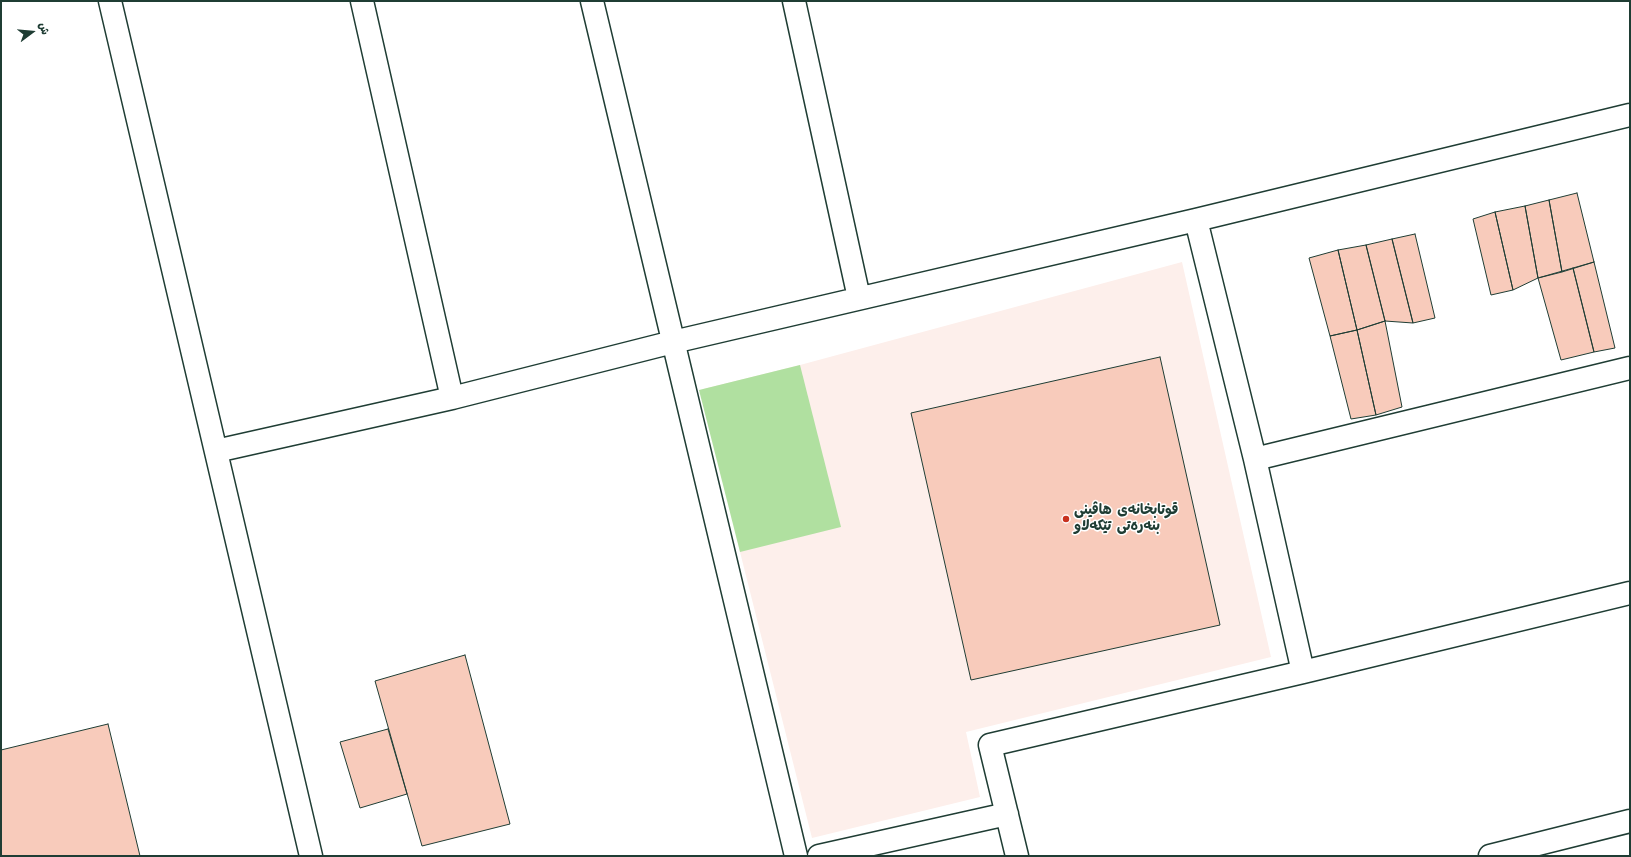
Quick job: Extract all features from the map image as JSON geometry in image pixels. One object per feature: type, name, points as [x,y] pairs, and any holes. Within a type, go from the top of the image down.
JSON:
[{"type":"street","points":[[110,1],[311,856]]},
{"type":"street","points":[[362,1],[452,398]]},
{"type":"street","points":[[592,1],[796,856]]},
{"type":"street","points":[[794,1],[859,298]]},
{"type":"street","points":[[216,451],[452,398],[673,342],[1196,220],[1630,115]]},
{"type":"street","points":[[1196,220],[1255,459],[1303,672]]},
{"type":"street","points":[[1255,459],[1630,368]]},
{"type":"street","points":[[1017,856],[990,745],[1303,672],[1630,593]]},
{"type":"street","points":[[819,856],[1007,814]]},
{"type":"street","points":[[1490,856],[1630,821]]},
{"type":"shaded area","points":[[1182,262],[1271,657],[966,732],[980,797],[812,838],[740,552],[703,389],[800,365]]},
{"type":"green space","points":[[800,365],[841,527],[740,552],[699,390]]},
{"type":"building","points":[[1577,193],[1594,262],[1562,272],[1549,200]]},
{"type":"building","points":[[1549,200],[1562,272],[1538,278],[1525,206]]},
{"type":"building","points":[[1525,206],[1538,278],[1513,290],[1495,212]]},
{"type":"building","points":[[1495,212],[1513,290],[1491,295],[1473,219]]},
{"type":"building","points":[[1415,234],[1435,318],[1413,323],[1392,239]]},
{"type":"building","points":[[1392,239],[1413,323],[1385,321],[1366,245]]},
{"type":"building","points":[[1366,245],[1385,321],[1357,330],[1338,250]]},
{"type":"building","points":[[1338,250],[1357,330],[1330,336],[1309,258]]},
{"type":"building","points":[[1594,262],[1615,348],[1594,352],[1573,268]]},
{"type":"building","points":[[1573,268],[1594,352],[1561,360],[1538,278]]},
{"type":"building","points":[[1385,321],[1402,407],[1376,415],[1357,330]]},
{"type":"building","points":[[1357,330],[1376,415],[1351,419],[1330,336]]},
{"type":"building","name":"قوتابخانەی هاڤینی بنەرەتی تێکەلاو","points":[[1160,357],[1220,625],[971,680],[911,413]]},
{"type":"building","points":[[465,655],[510,824],[422,846],[375,681]]},
{"type":"building","points":[[108,724],[140,856],[1,856],[1,750]]},
{"type":"building","points":[[388,729],[407,794],[360,808],[340,742]]},
{"type":"place","name":"قوتابخانەی هاڤینی بنەرەتی تێکەلاو","points":[[1066,519]]}]
